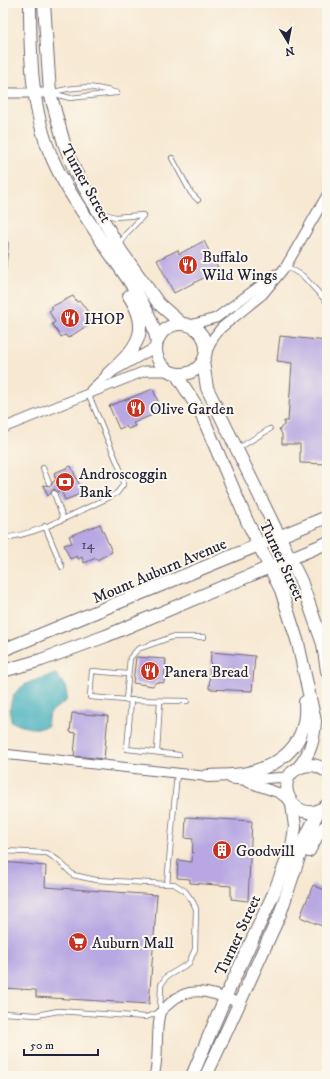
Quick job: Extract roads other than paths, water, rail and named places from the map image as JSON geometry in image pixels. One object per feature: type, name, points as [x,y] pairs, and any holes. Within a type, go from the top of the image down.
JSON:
[{"type":"main road","name":"Turner Street","points":[[30,3],[35,94],[42,129],[53,160],[78,204],[144,306],[156,344]]},
{"type":"main road","name":"Turner Street","points":[[44,3],[50,93],[64,143],[76,172],[119,248],[159,304],[186,325]]},
{"type":"main road","points":[[78,204],[79,219],[134,303],[140,320],[138,341],[127,356],[108,374]]},
{"type":"main road","points":[[186,325],[199,332],[204,339],[205,357],[194,372],[181,375],[171,373],[160,365],[155,352],[156,344],[162,332],[171,326],[186,325]]},
{"type":"main road","name":"Turner Street","points":[[205,357],[207,388],[301,581],[323,644],[327,671]]},
{"type":"main road","name":"Turner Street","points":[[171,373],[201,413],[288,610],[298,643],[315,721],[314,737],[310,750],[305,760],[293,773],[286,791],[291,802],[295,827],[292,847],[273,895],[225,998],[192,1076]]},
{"type":"main road","name":"Mount Auburn Avenue","points":[[3,650],[121,603],[327,517]]},
{"type":"main road","points":[[3,671],[41,660],[106,636],[327,543]]},
{"type":"main road","points":[[207,776],[246,773],[274,764],[286,755],[297,743],[304,730],[306,717],[298,643]]},
{"type":"main road","points":[[293,773],[308,764],[317,766],[327,772]]},
{"type":"main road","name":"Turner Street","points":[[291,802],[300,810],[306,812],[325,807]]},
{"type":"main road","name":"Turner Street","points":[[206,1076],[280,914],[305,839],[325,807]]},
{"type":"main road","points":[[280,914],[298,878],[312,842],[319,832],[327,825]]},
{"type":"street","points":[[3,92],[35,94],[50,93]]},
{"type":"street","points":[[205,357],[214,337],[222,328],[262,294],[286,266],[327,195]]},
{"type":"street","points":[[186,325],[216,318],[286,266]]},
{"type":"street","points":[[88,392],[108,374],[156,344]]},
{"type":"street","points":[[3,428],[88,392],[113,385],[145,371],[171,373]]},
{"type":"street","points":[[3,754],[242,780],[279,793],[291,802]]},
{"type":"street","points":[[242,780],[293,773]]},
{"type":"street","points":[[154,1076],[160,1012],[173,1000],[192,991],[210,992],[240,1003]]},
{"type":"lane","points":[[70,87],[98,87],[117,93],[70,98],[50,93],[70,87]]},
{"type":"lane","points":[[172,158],[191,193],[198,200]]},
{"type":"lane","points":[[97,211],[115,216],[143,215],[125,235],[119,248]]},
{"type":"lane","points":[[3,238],[3,271]]},
{"type":"lane","points":[[286,266],[303,276],[327,302]]},
{"type":"lane","points":[[3,538],[22,536],[64,518],[117,494],[123,485],[124,481],[88,392]]},
{"type":"lane","points":[[237,449],[270,430]]},
{"type":"lane","points":[[43,468],[50,483]]},
{"type":"lane","points":[[54,493],[64,518]]},
{"type":"lane","points":[[45,526],[62,567]]},
{"type":"lane","points":[[179,755],[126,749],[128,674],[130,658],[138,649],[172,637],[204,637]]},
{"type":"lane","points":[[128,674],[92,671],[90,697],[128,700],[187,701]]},
{"type":"lane","points":[[157,752],[160,701]]},
{"type":"lane","points":[[167,884],[177,773]]},
{"type":"lane","points":[[3,851],[47,853],[59,861],[72,875],[96,880],[174,884],[185,892],[193,902],[196,909],[195,949],[189,962],[166,977],[161,985],[160,1012],[146,1017],[58,1011],[37,1015],[3,1013]]},
{"type":"water","points":[[56,674],[65,686],[67,697],[66,701],[55,708],[50,714],[48,726],[29,728],[11,721],[10,709],[15,693],[28,683]]},
{"type":"place","name":"Buffalo Wild Wings","points":[[188,265]]},
{"type":"place","name":"IHOP","points":[[70,318]]},
{"type":"place","name":"Olive Garden","points":[[136,408]]},
{"type":"place","name":"Androscoggin Bank","points":[[65,482]]},
{"type":"place","name":"Panera Bread","points":[[150,671]]},
{"type":"place","name":"Goodwill","points":[[222,850]]},
{"type":"place","name":"Auburn Mall","points":[[78,942]]}]
